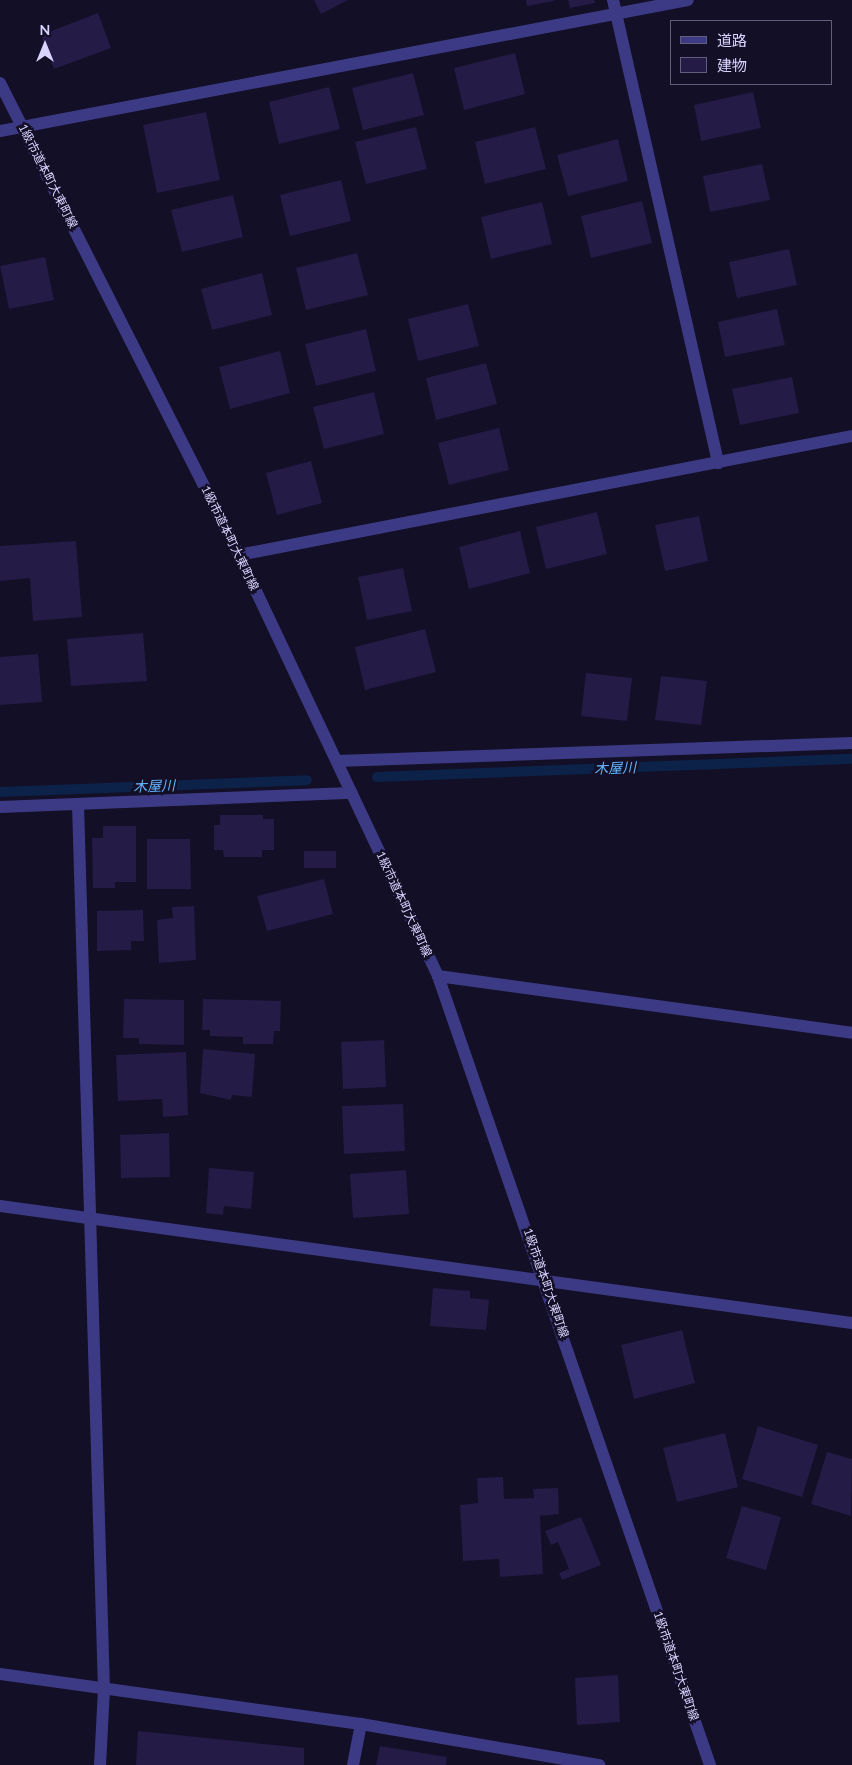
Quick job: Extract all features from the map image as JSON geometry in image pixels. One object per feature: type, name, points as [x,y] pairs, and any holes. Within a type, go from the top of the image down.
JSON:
[{"type":"street","points":[[612,0],[718,463]]},
{"type":"street","points":[[0,131],[688,0]]},
{"type":"street","name":"1級市道本町大東町線","points":[[0,83],[239,555],[438,976],[545,1280],[710,1765]]},
{"type":"street","points":[[239,555],[852,436]]},
{"type":"street","points":[[337,761],[852,743]]},
{"type":"street","points":[[0,807],[352,793]]},
{"type":"street","points":[[78,804],[104,1689],[100,1765]]},
{"type":"street","points":[[438,976],[852,1033]]},
{"type":"street","points":[[0,1206],[852,1323]]},
{"type":"street","points":[[0,1674],[361,1724],[599,1765]]},
{"type":"street","points":[[354,1765],[361,1724]]},
{"type":"building","points":[[314,0],[348,0],[321,14]]},
{"type":"building","points":[[526,0],[554,0],[554,1],[527,6]]},
{"type":"building","points":[[568,0],[594,0],[595,3],[570,8]]},
{"type":"building","points":[[98,13],[111,48],[54,69],[41,35]]},
{"type":"building","points":[[515,53],[525,94],[464,110],[454,68]]},
{"type":"building","points":[[413,73],[424,115],[363,130],[352,88]]},
{"type":"building","points":[[329,87],[340,129],[279,144],[269,102]]},
{"type":"building","points":[[753,92],[761,128],[701,141],[694,105]]},
{"type":"building","points":[[206,112],[220,180],[157,193],[143,125]]},
{"type":"building","points":[[416,127],[427,169],[366,184],[355,142]]},
{"type":"building","points":[[535,127],[546,169],[485,184],[475,142]]},
{"type":"building","points":[[618,139],[628,181],[568,196],[557,155]]},
{"type":"building","points":[[762,164],[770,200],[710,212],[703,176]]},
{"type":"building","points":[[341,180],[351,221],[290,236],[280,195]]},
{"type":"building","points":[[233,195],[243,237],[182,252],[171,210]]},
{"type":"building","points":[[642,201],[652,243],[591,258],[581,216]]},
{"type":"building","points":[[542,202],[552,244],[491,259],[481,217]]},
{"type":"building","points":[[789,249],[797,285],[737,298],[729,262]]},
{"type":"building","points":[[357,253],[368,295],[306,310],[296,268]]},
{"type":"building","points":[[45,257],[54,300],[9,309],[0,266]]},
{"type":"building","points":[[262,273],[272,315],[212,330],[201,289]]},
{"type":"building","points":[[468,304],[479,346],[418,361],[408,319]]},
{"type":"building","points":[[777,309],[785,345],[725,357],[718,322]]},
{"type":"building","points":[[366,329],[376,371],[316,386],[305,344]]},
{"type":"building","points":[[280,351],[290,393],[230,409],[219,367]]},
{"type":"building","points":[[486,363],[497,404],[436,420],[426,378]]},
{"type":"building","points":[[792,377],[799,413],[740,425],[732,389]]},
{"type":"building","points":[[374,392],[384,434],[324,449],[313,407]]},
{"type":"building","points":[[499,428],[509,470],[449,485],[438,443]]},
{"type":"building","points":[[311,461],[322,503],[277,515],[266,473]]},
{"type":"building","points":[[597,512],[607,554],[546,569],[536,527]]},
{"type":"building","points":[[699,516],[708,561],[665,571],[655,525]]},
{"type":"building","points":[[520,531],[530,573],[469,589],[459,547]]},
{"type":"building","points":[[76,541],[82,617],[33,621],[30,578],[0,581],[0,546]]},
{"type":"building","points":[[403,568],[412,611],[367,620],[358,577]]},
{"type":"building","points":[[425,629],[436,672],[365,690],[355,647]]},
{"type":"building","points":[[143,633],[147,681],[71,686],[67,639]]},
{"type":"building","points":[[38,654],[42,702],[0,705],[0,657]]},
{"type":"building","points":[[586,673],[632,678],[627,721],[581,716]]},
{"type":"building","points":[[661,676],[707,681],[701,725],[655,720]]},
{"type":"building","points":[[220,815],[263,815],[263,819],[274,819],[274,850],[262,850],[262,857],[224,857],[223,850],[214,850],[214,825],[220,825]]},
{"type":"building","points":[[103,826],[136,826],[136,882],[115,882],[115,888],[93,888],[92,838],[103,838]]},
{"type":"building","points":[[147,839],[190,839],[191,889],[147,889]]},
{"type":"building","points":[[304,851],[336,851],[336,868],[304,868]]},
{"type":"building","points":[[324,879],[333,914],[267,931],[257,896]]},
{"type":"building","points":[[194,906],[196,960],[159,963],[157,920],[173,918],[172,907]]},
{"type":"building","points":[[143,910],[144,941],[131,941],[131,950],[97,951],[97,911]]},
{"type":"building","points":[[124,999],[184,1000],[184,1045],[139,1044],[139,1038],[123,1038]]},
{"type":"building","points":[[203,999],[281,1001],[280,1031],[274,1031],[273,1044],[243,1044],[243,1037],[210,1036],[210,1030],[202,1030]]},
{"type":"building","points":[[384,1040],[386,1087],[343,1089],[341,1042]]},
{"type":"building","points":[[203,1049],[255,1054],[252,1097],[232,1095],[231,1100],[200,1093]]},
{"type":"building","points":[[186,1052],[188,1115],[163,1117],[162,1099],[118,1101],[116,1055]]},
{"type":"building","points":[[403,1104],[405,1151],[344,1154],[342,1106]]},
{"type":"building","points":[[169,1133],[170,1177],[121,1178],[120,1135]]},
{"type":"building","points":[[209,1168],[254,1172],[251,1209],[224,1206],[223,1215],[206,1213]]},
{"type":"building","points":[[406,1170],[409,1214],[353,1218],[350,1174]]},
{"type":"building","points":[[433,1288],[470,1291],[470,1298],[489,1300],[486,1330],[430,1326]]},
{"type":"building","points":[[682,1330],[695,1383],[634,1399],[621,1345]]},
{"type":"building","points":[[758,1426],[818,1445],[802,1497],[742,1479]]},
{"type":"building","points":[[725,1433],[738,1487],[677,1502],[663,1448]]},
{"type":"building","points":[[827,1452],[852,1459],[851,1516],[811,1504]]},
{"type":"building","points":[[503,1477],[504,1499],[534,1498],[533,1489],[558,1488],[559,1514],[540,1516],[543,1574],[500,1577],[499,1559],[463,1561],[460,1505],[478,1503],[477,1478]]},
{"type":"building","points":[[742,1506],[781,1517],[766,1570],[726,1558]]},
{"type":"building","points":[[581,1517],[601,1565],[562,1580],[559,1573],[569,1569],[558,1542],[551,1545],[545,1531]]},
{"type":"building","points":[[618,1675],[620,1722],[577,1725],[575,1678]]},
{"type":"building","points":[[138,1731],[304,1748],[304,1765],[136,1765]]},
{"type":"building","points":[[380,1746],[447,1757],[446,1765],[376,1765]]},
{"type":"waterway","name":"木屋川","points":[[377,777],[852,759]]},
{"type":"waterway","name":"木屋川","points":[[0,792],[307,780]]}]
